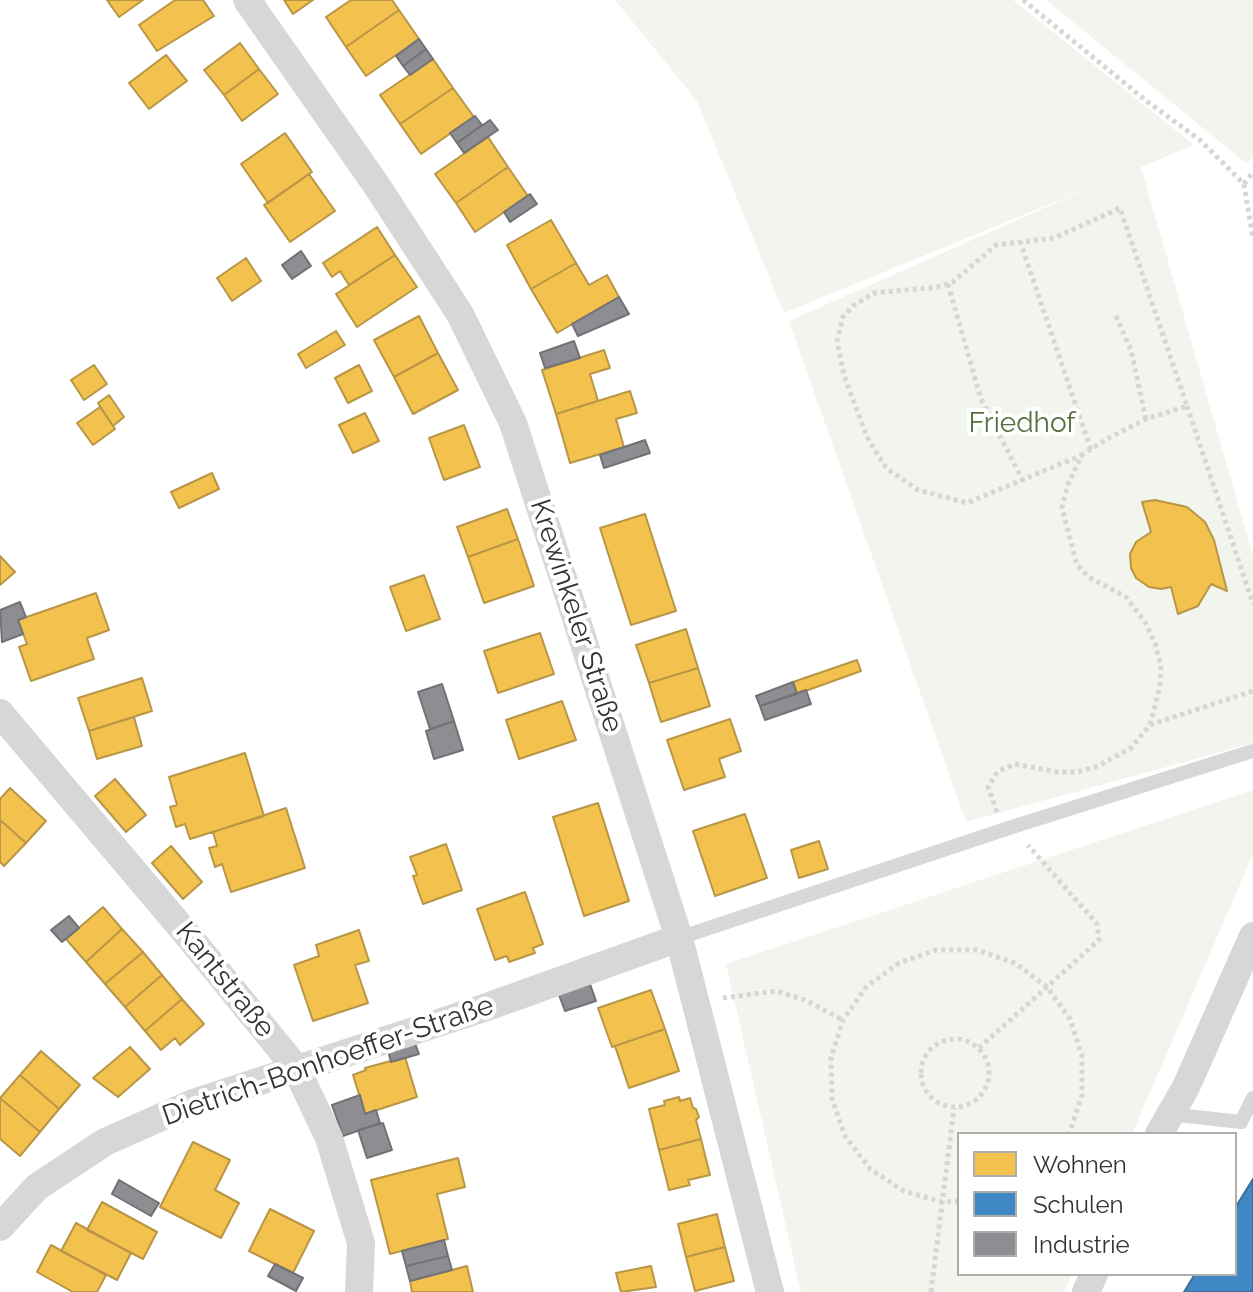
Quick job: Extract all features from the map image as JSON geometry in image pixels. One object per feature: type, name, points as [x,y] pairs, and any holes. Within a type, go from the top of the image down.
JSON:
[{"type":"street","name":"Krewinkeler Straße","points":[[247,0],[377,186],[460,314],[513,423],[679,938],[770,1292]]},
{"type":"street","name":"Kantstraße","points":[[4,726],[181,926],[296,1068],[329,1138],[361,1243],[357,1290]]},
{"type":"street","points":[[1164,1124],[1186,1087],[1253,936]]},
{"type":"street","name":"Dietrich-Bonhoeffer-Straße","points":[[0,1227],[37,1187],[105,1142],[193,1103],[484,1008],[679,938]]},
{"type":"lane","points":[[679,938],[1253,751]]},
{"type":"lane","points":[[1164,1124],[1247,1124],[1253,1098]]},
{"type":"path","points":[[1023,0],[1149,103],[1200,140],[1244,184],[1253,238]]},
{"type":"path","points":[[1244,184],[1253,172]]},
{"type":"path","points":[[1187,406],[1146,419],[1082,455],[967,503],[918,490],[886,468],[867,437],[844,375],[837,342],[843,317],[853,306],[874,293],[948,284],[996,245],[1054,238],[1120,208],[1187,406],[1253,604]]},
{"type":"path","points":[[1020,241],[1091,450]]},
{"type":"path","points":[[948,284],[981,399],[1023,481]]},
{"type":"path","points":[[1116,316],[1131,350],[1146,419]]},
{"type":"path","points":[[979,1048],[1099,940],[1097,924],[1012,827],[1001,819],[988,787],[998,771],[1015,764],[1058,772],[1078,772],[1098,766],[1131,748],[1150,725],[1160,686],[1161,666],[1145,622],[1126,597],[1089,577],[1077,565],[1062,508],[1068,484],[1082,455]]},
{"type":"path","points":[[1150,725],[1253,691]]},
{"type":"path","points":[[957,1201],[942,1202],[904,1191],[870,1169],[845,1136],[832,1099],[831,1058],[843,1020],[866,987],[899,963],[936,950],[977,950],[1015,963],[1047,987],[1070,1019],[1082,1056],[1082,1095],[1070,1132]]},
{"type":"path","points":[[696,1003],[776,991],[805,1000],[843,1020]]},
{"type":"path","points":[[966,1040],[979,1048],[989,1063],[988,1085],[975,1102],[954,1108],[943,1105],[925,1090],[921,1078],[926,1055],[943,1041],[966,1040]]},
{"type":"path","points":[[931,1292],[954,1108]]},
{"type":"green space","name":"Friedhof","points":[[615,0],[1013,0],[1194,145],[1141,167],[1253,556],[1253,743],[966,822],[789,321],[1096,185],[784,313],[697,101]]},
{"type":"green space","points":[[1046,0],[1253,0],[1253,157],[1247,164]]},
{"type":"green space","points":[[1253,790],[1253,854],[1133,1132],[957,1132],[957,1276],[1071,1276],[1064,1292],[801,1292],[726,964]]},
{"type":"building: Wohnen","points":[[107,0],[143,0],[119,17]]},
{"type":"building: Wohnen","points":[[175,0],[203,0],[214,16],[157,51],[139,25]]},
{"type":"building: Wohnen","points":[[284,0],[313,0],[293,14]]},
{"type":"building: Wohnen","points":[[351,0],[392,0],[399,10],[346,47],[326,17]]},
{"type":"building: Wohnen","points":[[399,10],[419,39],[366,76],[346,47]]},
{"type":"building: Wohnen","points":[[240,43],[259,69],[224,95],[204,70]]},
{"type":"building: Wohnen","points":[[166,55],[187,81],[149,109],[129,83]]},
{"type":"building: Wohnen","points":[[433,59],[453,88],[400,124],[380,95]]},
{"type":"building: Wohnen","points":[[259,69],[278,94],[242,121],[224,95]]},
{"type":"building: Wohnen","points":[[453,88],[474,117],[421,154],[400,124]]},
{"type":"building: Wohnen","points":[[285,133],[312,172],[268,203],[241,164]]},
{"type":"building: Wohnen","points":[[488,137],[508,167],[456,203],[435,174]]},
{"type":"building: Wohnen","points":[[508,167],[528,196],[475,232],[456,203]]},
{"type":"building: Wohnen","points":[[309,174],[335,211],[290,242],[264,205]]},
{"type":"building: Wohnen","points":[[551,220],[576,263],[531,289],[507,245]]},
{"type":"building: Wohnen","points":[[377,227],[395,255],[349,285],[340,271],[332,277],[323,263]]},
{"type":"building: Wohnen","points":[[395,255],[417,287],[357,327],[336,294]]},
{"type":"building: Wohnen","points":[[246,258],[261,281],[232,301],[217,278]]},
{"type":"building: Wohnen","points":[[576,263],[589,285],[607,275],[619,297],[557,333],[531,289]]},
{"type":"building: Wohnen","points":[[419,316],[438,353],[394,377],[374,340]]},
{"type":"building: Wohnen","points":[[336,331],[345,345],[306,368],[298,354]]},
{"type":"building: Wohnen","points":[[604,350],[610,368],[590,374],[598,401],[556,414],[542,370]]},
{"type":"building: Wohnen","points":[[438,353],[458,390],[413,414],[394,377]]},
{"type":"building: Wohnen","points":[[94,365],[107,384],[84,400],[71,380]]},
{"type":"building: Wohnen","points":[[359,365],[372,391],[348,403],[335,378]]},
{"type":"building: Wohnen","points":[[630,391],[637,413],[616,419],[624,447],[570,463],[556,414]]},
{"type":"building: Wohnen","points":[[109,395],[124,417],[113,426],[98,403]]},
{"type":"building: Wohnen","points":[[100,407],[115,429],[93,445],[77,423]]},
{"type":"building: Wohnen","points":[[365,413],[379,441],[353,453],[339,425]]},
{"type":"building: Wohnen","points":[[464,425],[480,467],[444,480],[429,438]]},
{"type":"building: Wohnen","points":[[212,473],[219,489],[179,508],[171,492]]},
{"type":"building: Wohnen","points":[[1155,500],[1187,507],[1205,522],[1214,540],[1227,591],[1211,584],[1198,606],[1178,614],[1171,587],[1149,587],[1136,578],[1131,568],[1130,554],[1136,542],[1151,532],[1142,502]]},
{"type":"building: Wohnen","points":[[507,509],[518,539],[468,557],[457,527]]},
{"type":"building: Wohnen","points":[[645,514],[676,611],[631,625],[600,528]]},
{"type":"building: Wohnen","points":[[518,539],[534,586],[484,603],[468,557]]},
{"type":"building: Wohnen","points":[[0,556],[15,572],[0,585]]},
{"type":"building: Wohnen","points":[[424,575],[440,619],[406,631],[390,587]]},
{"type":"building: Wohnen","points":[[96,593],[109,630],[87,638],[94,659],[31,681],[19,647],[27,644],[18,620]]},
{"type":"building: Wohnen","points":[[686,629],[698,668],[649,683],[636,645]]},
{"type":"building: Wohnen","points":[[540,633],[554,674],[498,693],[484,651]]},
{"type":"building: Wohnen","points":[[857,660],[861,671],[797,694],[793,682]]},
{"type":"building: Wohnen","points":[[698,668],[710,706],[661,722],[649,683]]},
{"type":"building: Wohnen","points":[[142,678],[152,711],[89,731],[78,698]]},
{"type":"building: Wohnen","points":[[562,701],[576,740],[519,759],[506,720]]},
{"type":"building: Wohnen","points":[[134,717],[142,746],[97,759],[89,731]]},
{"type":"building: Wohnen","points":[[730,719],[741,751],[719,759],[725,777],[684,790],[667,740]]},
{"type":"building: Wohnen","points":[[245,753],[264,816],[190,839],[185,824],[176,827],[170,807],[177,805],[169,777]]},
{"type":"building: Wohnen","points":[[115,779],[146,815],[126,832],[95,796]]},
{"type":"building: Wohnen","points":[[10,788],[46,821],[26,843],[0,820],[0,799]]},
{"type":"building: Wohnen","points":[[598,803],[629,901],[584,916],[553,817]]},
{"type":"building: Wohnen","points":[[286,808],[305,868],[231,892],[222,864],[215,867],[209,848],[217,846],[213,832]]},
{"type":"building: Wohnen","points":[[745,814],[767,878],[715,896],[693,831]]},
{"type":"building: Wohnen","points":[[0,820],[26,843],[4,866],[0,862]]},
{"type":"building: Wohnen","points":[[819,841],[828,869],[799,878],[791,850]]},
{"type":"building: Wohnen","points":[[446,844],[462,890],[423,904],[410,857]]},
{"type":"building: Wohnen","points":[[171,846],[202,882],[183,899],[152,863]]},
{"type":"building: Wohnen","points":[[525,892],[543,944],[533,948],[535,953],[509,962],[507,956],[495,960],[477,909]]},
{"type":"building: Wohnen","points":[[103,907],[122,929],[86,962],[66,939]]},
{"type":"building: Wohnen","points":[[122,929],[143,952],[105,984],[86,962]]},
{"type":"building: Wohnen","points":[[359,930],[369,961],[355,965],[368,1003],[313,1021],[294,965],[319,956],[316,945]]},
{"type":"building: Wohnen","points":[[143,952],[162,975],[125,1007],[105,984]]},
{"type":"building: Wohnen","points":[[162,975],[182,999],[145,1031],[125,1007]]},
{"type":"building: Wohnen","points":[[651,990],[665,1029],[612,1047],[598,1008]]},
{"type":"building: Wohnen","points":[[182,999],[204,1024],[180,1045],[175,1038],[161,1050],[145,1031]]},
{"type":"building: Wohnen","points":[[665,1029],[679,1071],[629,1088],[615,1046]]},
{"type":"building: Wohnen","points":[[130,1047],[150,1069],[118,1097],[93,1078]]},
{"type":"building: Wohnen","points":[[41,1051],[80,1085],[59,1109],[20,1075]]},
{"type":"building: Wohnen","points":[[405,1057],[417,1097],[365,1114],[353,1075],[365,1068]]},
{"type":"building: Wohnen","points":[[20,1075],[59,1109],[40,1132],[0,1098]]},
{"type":"building: Wohnen","points":[[679,1097],[680,1101],[690,1098],[696,1109],[701,1139],[659,1150],[649,1109]]},
{"type":"building: Wohnen","points":[[0,1098],[40,1132],[20,1156],[0,1139]]},
{"type":"building: Wohnen","points":[[701,1139],[710,1175],[688,1180],[690,1185],[669,1190],[659,1150]]},
{"type":"building: Wohnen","points":[[193,1142],[230,1160],[215,1190],[239,1203],[221,1238],[160,1207]]},
{"type":"building: Wohnen","points":[[458,1158],[465,1187],[437,1194],[448,1239],[390,1254],[371,1180]]},
{"type":"building: Wohnen","points":[[102,1202],[157,1232],[143,1259],[87,1230]]},
{"type":"building: Wohnen","points":[[270,1209],[314,1231],[293,1273],[249,1251]]},
{"type":"building: Wohnen","points":[[717,1214],[725,1247],[686,1257],[678,1224]]},
{"type":"building: Wohnen","points":[[76,1223],[131,1253],[117,1280],[61,1251]]},
{"type":"building: Wohnen","points":[[51,1245],[106,1275],[97,1292],[73,1292],[37,1272]]},
{"type":"building: Wohnen","points":[[725,1247],[734,1281],[695,1291],[686,1257]]},
{"type":"building: Wohnen","points":[[467,1266],[473,1292],[412,1292],[410,1281]]},
{"type":"building: Wohnen","points":[[651,1266],[656,1287],[621,1292],[616,1273]]},
{"type":"building: Schulen","points":[[1253,1179],[1253,1292],[1184,1292],[1194,1276],[1237,1276],[1237,1205]]},
{"type":"building: Industrie","points":[[419,39],[426,49],[403,66],[396,56]]},
{"type":"building: Industrie","points":[[426,49],[433,59],[410,75],[403,66]]},
{"type":"building: Industrie","points":[[475,116],[482,125],[457,143],[450,133]]},
{"type":"building: Industrie","points":[[490,120],[498,130],[464,153],[457,143]]},
{"type":"building: Industrie","points":[[530,194],[537,204],[510,222],[504,212]]},
{"type":"building: Industrie","points":[[301,251],[311,266],[292,279],[282,265]]},
{"type":"building: Industrie","points":[[619,297],[629,314],[578,336],[572,324]]},
{"type":"building: Industrie","points":[[574,341],[580,358],[545,368],[540,353]]},
{"type":"building: Industrie","points":[[645,440],[650,453],[604,468],[600,455]]},
{"type":"building: Industrie","points":[[20,602],[26,617],[18,620],[23,634],[2,642],[0,610]]},
{"type":"building: Industrie","points":[[793,682],[797,694],[760,706],[756,696]]},
{"type":"building: Industrie","points":[[442,684],[454,721],[430,729],[418,692]]},
{"type":"building: Industrie","points":[[806,690],[811,704],[765,720],[760,706]]},
{"type":"building: Industrie","points":[[454,721],[463,750],[434,759],[426,731]]},
{"type":"building: Industrie","points":[[69,916],[79,928],[62,942],[51,930]]},
{"type":"building: Industrie","points":[[590,984],[596,1001],[565,1011],[559,995]]},
{"type":"building: Industrie","points":[[413,1038],[419,1054],[391,1062],[387,1047]]},
{"type":"building: Industrie","points":[[360,1095],[365,1114],[376,1110],[380,1123],[343,1136],[332,1105]]},
{"type":"building: Industrie","points":[[383,1123],[392,1150],[367,1158],[358,1130]]},
{"type":"building: Industrie","points":[[119,1180],[159,1203],[151,1216],[112,1194]]},
{"type":"building: Industrie","points":[[444,1240],[448,1256],[406,1266],[402,1251]]},
{"type":"building: Industrie","points":[[448,1256],[452,1270],[410,1281],[406,1266]]},
{"type":"building: Industrie","points":[[275,1264],[303,1278],[296,1291],[268,1276]]}]
